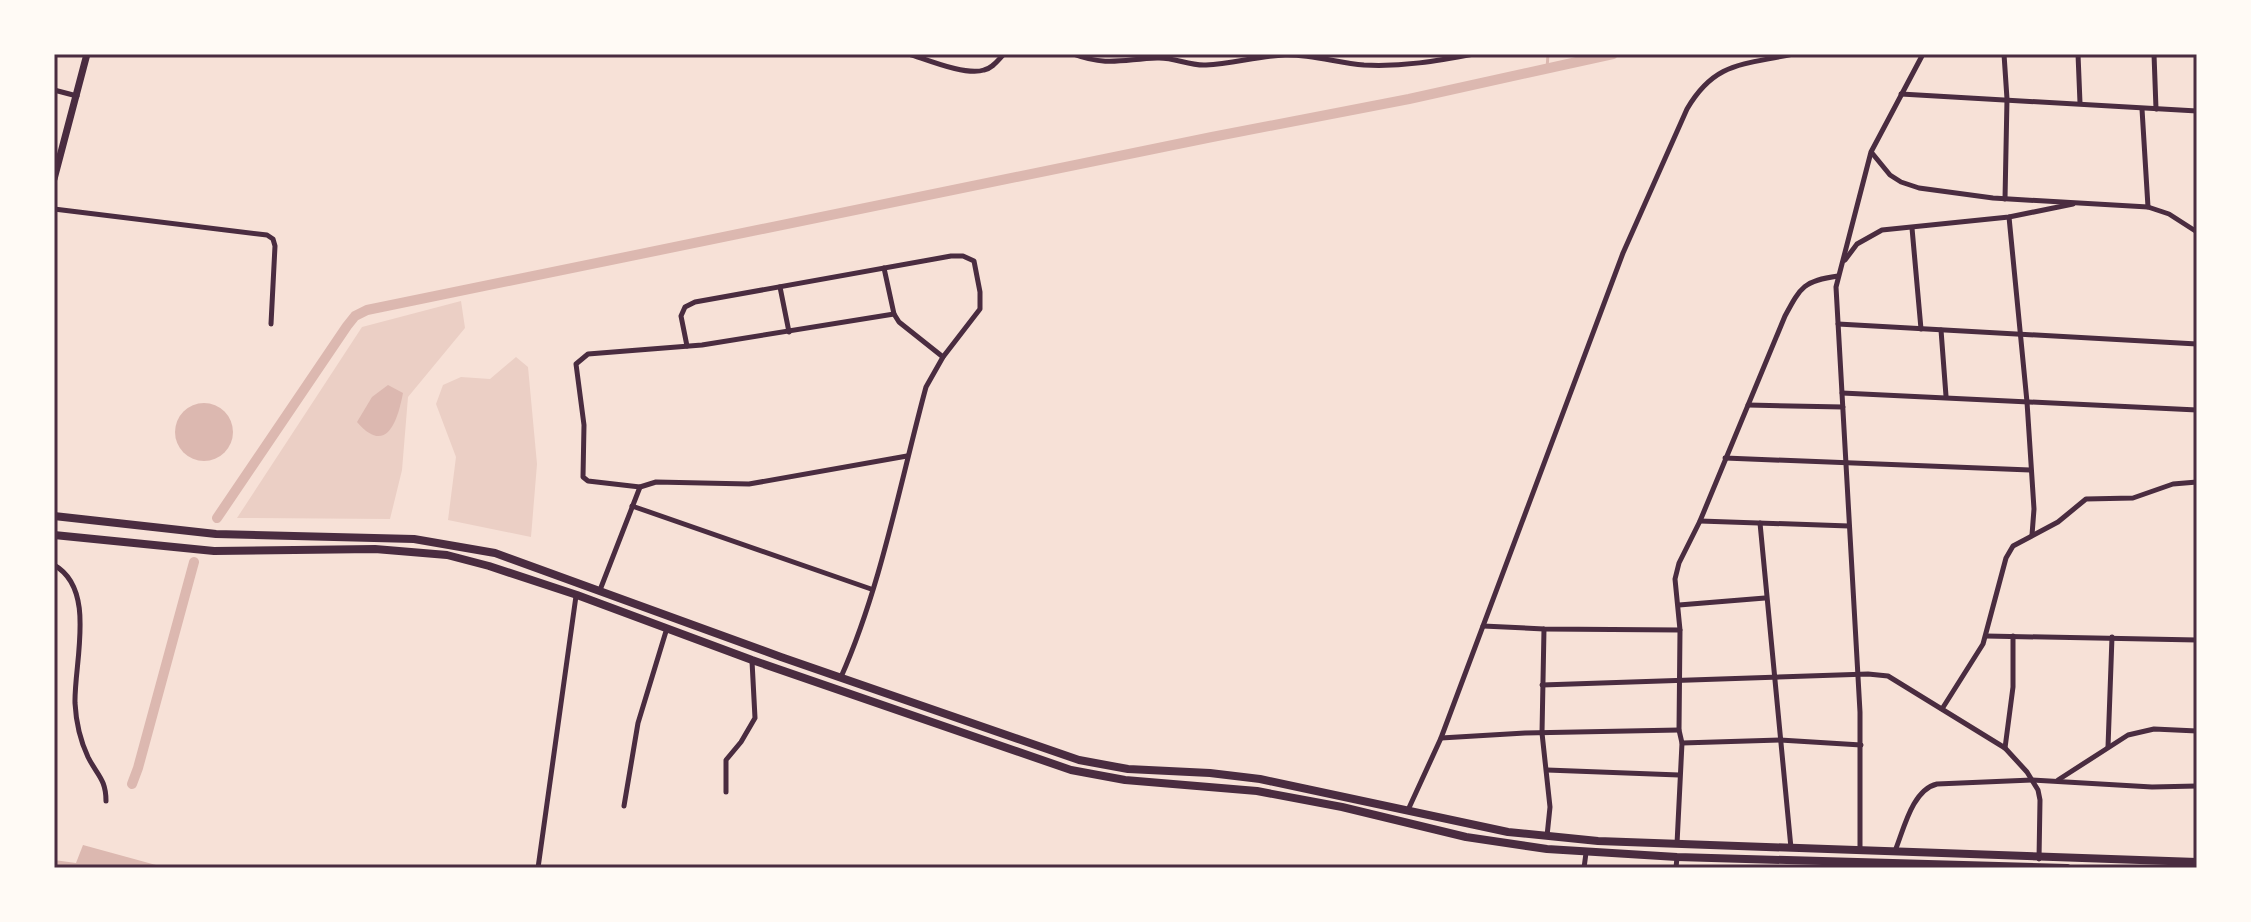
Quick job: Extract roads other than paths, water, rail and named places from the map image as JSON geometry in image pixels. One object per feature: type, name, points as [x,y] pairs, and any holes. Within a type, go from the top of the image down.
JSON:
[{"type":"main road","points":[[54,516],[216,534],[439,542],[495,553],[840,678],[1079,760],[1128,769],[1260,779],[1508,832],[1677,845],[2197,862]]},
{"type":"main road","points":[[54,535],[214,551],[375,549],[447,555],[577,595],[752,660],[1052,763],[1105,778],[1233,787],[1299,798],[1504,844],[1586,853],[1824,865],[2067,868]]},
{"type":"street","points":[[54,179],[87,54]]},
{"type":"street","points":[[909,54],[964,70],[980,71],[992,66],[1004,54]]},
{"type":"street","points":[[1073,54],[1104,62],[1129,62],[1161,56],[1203,65],[1294,55],[1381,65],[1427,63],[1474,54]]},
{"type":"street","points":[[1408,811],[1441,738],[1623,253],[1687,109],[1699,89],[1719,73],[1793,54]]},
{"type":"street","points":[[1860,850],[1861,745],[1838,324],[1838,274],[1871,152],[1923,54]]},
{"type":"street","points":[[2004,54],[2007,99],[2005,199]]},
{"type":"street","points":[[2078,54],[2080,103]]},
{"type":"street","points":[[2154,54],[2156,109]]},
{"type":"street","points":[[54,90],[78,96]]},
{"type":"street","points":[[1901,94],[2197,111]]},
{"type":"street","points":[[2142,109],[2148,207]]},
{"type":"street","points":[[1871,152],[1901,182],[1919,188],[2005,199],[2148,207],[2169,214],[2197,232]]},
{"type":"street","points":[[1838,274],[1848,255],[1870,235],[1882,230],[2009,217],[2079,203]]},
{"type":"street","points":[[54,209],[267,235],[273,239],[275,246],[271,324]]},
{"type":"street","points":[[2009,217],[2027,402],[2034,509],[2032,536]]},
{"type":"street","points":[[1912,228],[1921,329]]},
{"type":"street","points":[[687,346],[681,316],[685,307],[695,302],[951,256],[963,256],[974,261],[980,309],[943,357],[926,387],[857,637],[840,678]]},
{"type":"street","points":[[884,268],[894,314],[914,335],[943,357]]},
{"type":"street","points":[[1677,845],[1682,743],[1679,730],[1679,605],[1675,579],[1679,563],[1700,521],[1785,316],[1799,291],[1814,279],[1838,274]]},
{"type":"street","points":[[780,287],[789,332]]},
{"type":"street","points":[[894,314],[687,346],[588,354],[576,364],[584,425],[583,477],[588,481],[640,487],[656,482],[727,484],[771,481],[907,456]]},
{"type":"street","points":[[1838,324],[2197,344]]},
{"type":"street","points":[[1941,330],[1946,396]]},
{"type":"street","points":[[1842,393],[2197,410]]},
{"type":"street","points":[[1748,405],[1843,407]]},
{"type":"street","points":[[1725,458],[2030,470]]},
{"type":"street","points":[[1942,709],[1976,659],[1986,636],[2009,550],[2058,522],[2086,499],[2133,498],[2173,484],[2197,482]]},
{"type":"street","points":[[599,591],[640,487]]},
{"type":"street","points":[[632,506],[871,589]]},
{"type":"street","points":[[1700,521],[1849,526]]},
{"type":"street","points":[[1760,523],[1791,848]]},
{"type":"street","points":[[54,565],[69,577],[79,596],[77,723],[90,760],[104,782],[106,801]]},
{"type":"street","points":[[538,868],[577,595]]},
{"type":"street","points":[[1679,605],[1765,598]]},
{"type":"street","points":[[1483,626],[1680,630]]},
{"type":"street","points":[[624,806],[638,723],[667,628]]},
{"type":"street","points":[[1544,629],[1542,733],[1550,807],[1547,837]]},
{"type":"street","points":[[1986,636],[2197,640]]},
{"type":"street","points":[[2005,748],[2013,687],[2013,636]]},
{"type":"street","points":[[2108,747],[2112,637]]},
{"type":"street","points":[[726,792],[726,760],[755,718],[752,660]]},
{"type":"street","points":[[1542,685],[1868,674],[1888,676],[2005,748],[2032,780],[2040,800],[2039,867]]},
{"type":"street","points":[[2057,781],[2128,735],[2154,729],[2197,731]]},
{"type":"street","points":[[1441,738],[1679,730]]},
{"type":"street","points":[[1682,743],[1780,740],[1861,745]]},
{"type":"street","points":[[1547,770],[1679,775]]},
{"type":"street","points":[[1895,851],[1915,803],[1929,786],[2032,780],[2152,787],[2197,786]]},
{"type":"street","points":[[1584,868],[1586,853]]},
{"type":"street","points":[[1676,868],[1677,857]]},
{"type":"waterway","points":[[1547,69],[1548,54]]},
{"type":"waterway","points":[[217,518],[347,326],[355,316],[367,310],[1409,99],[1613,54]]},
{"type":"waterway","points":[[132,784],[194,562]]}]
